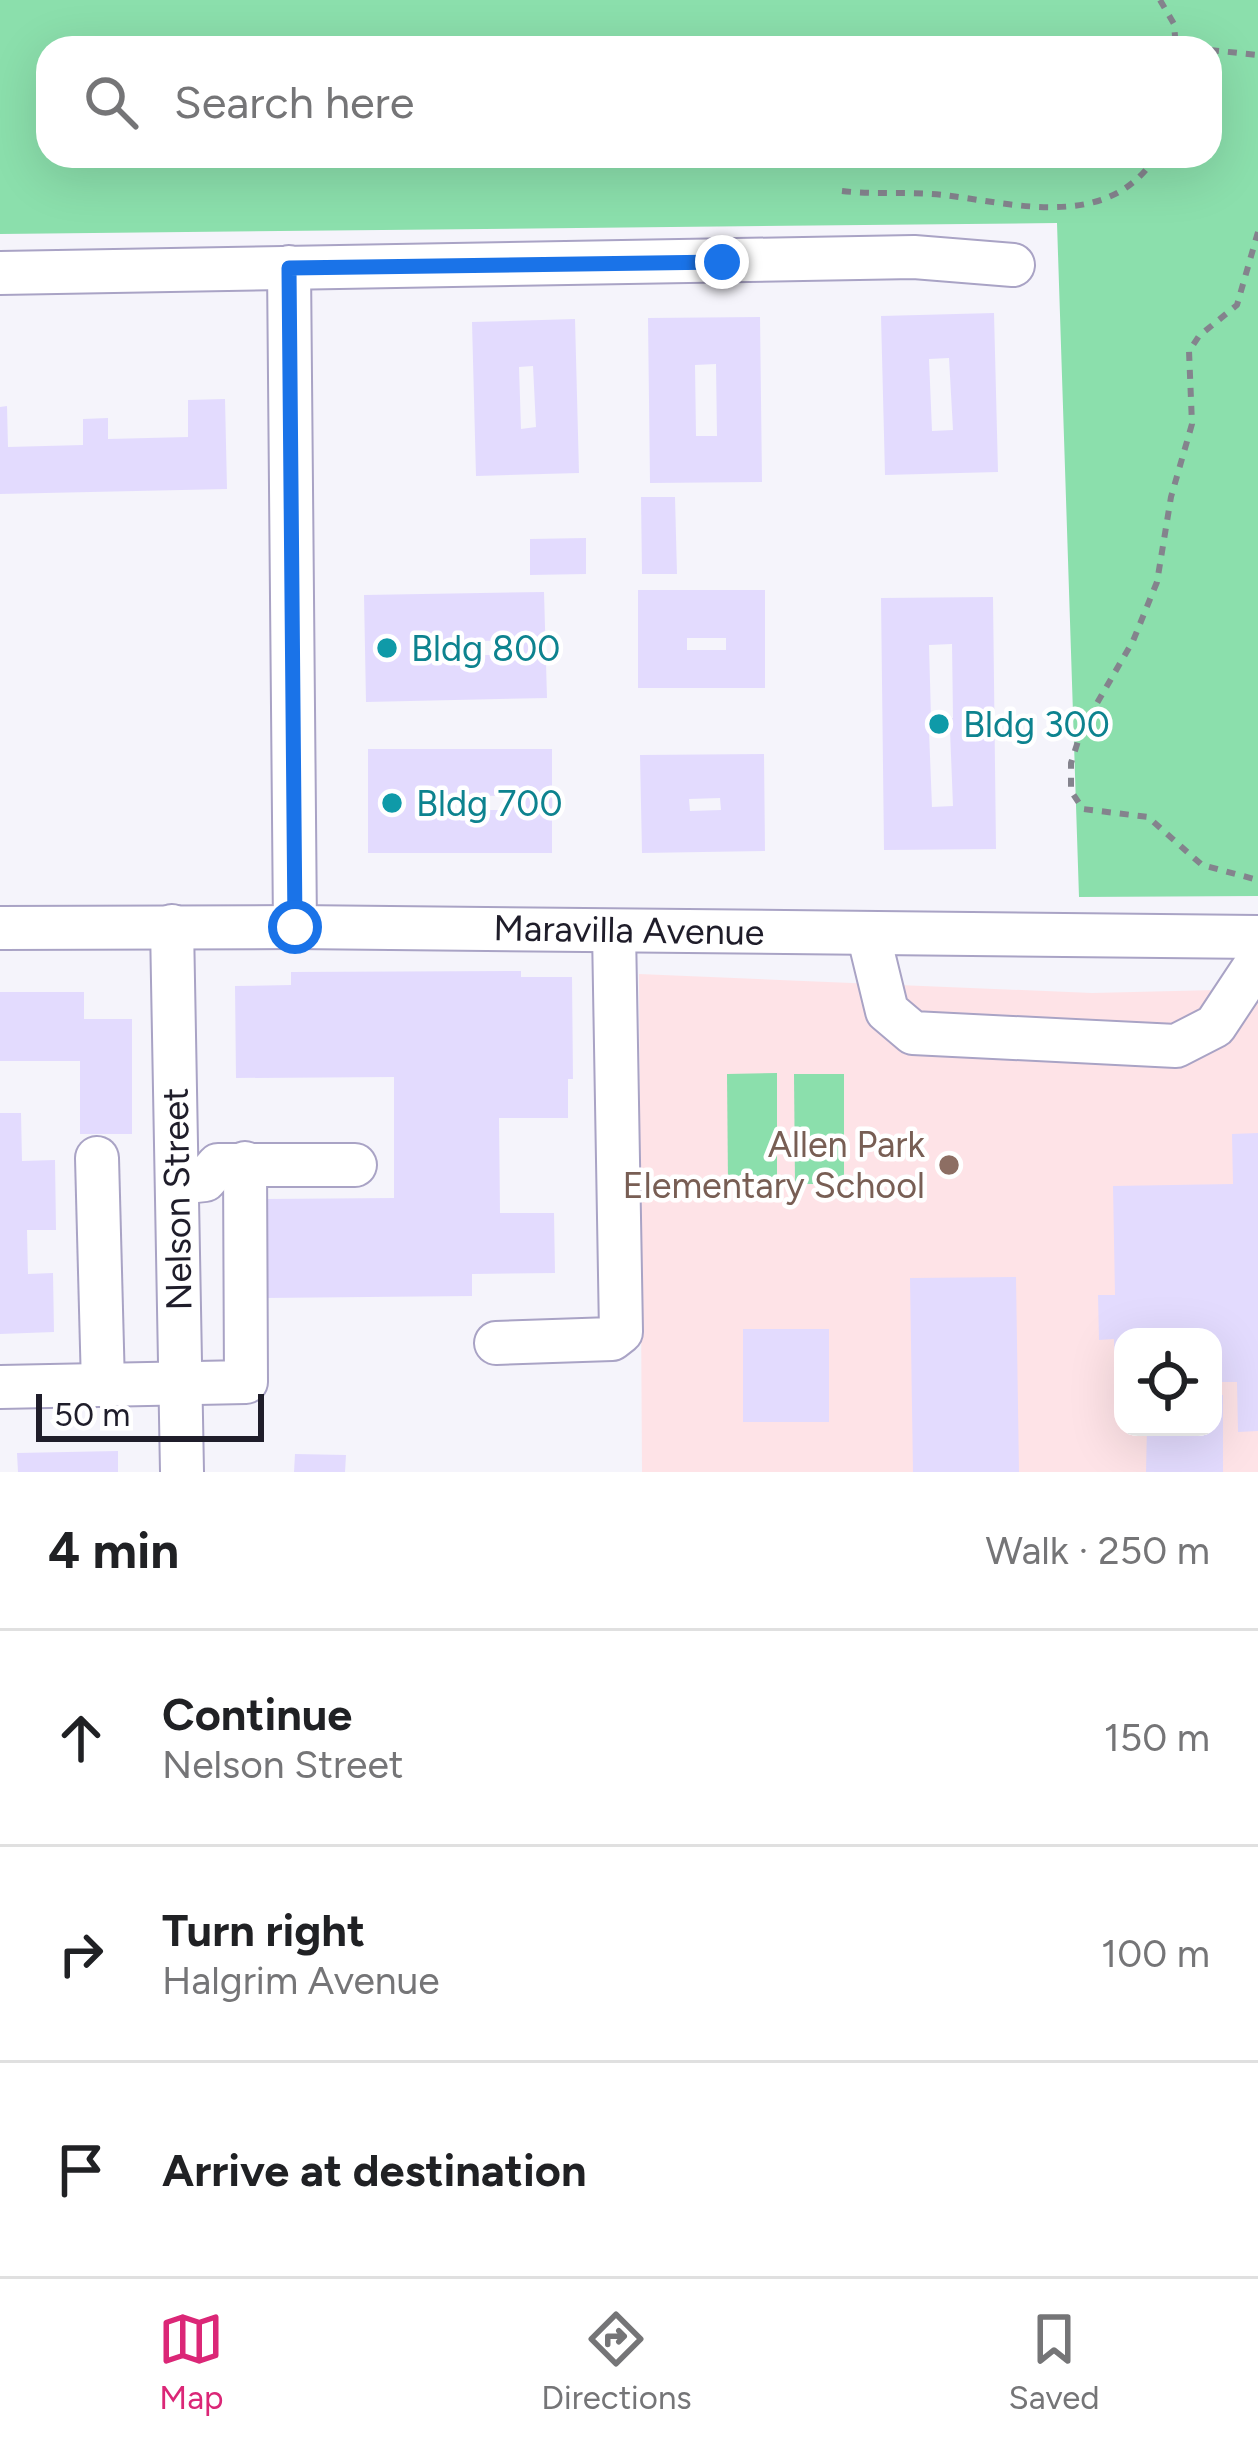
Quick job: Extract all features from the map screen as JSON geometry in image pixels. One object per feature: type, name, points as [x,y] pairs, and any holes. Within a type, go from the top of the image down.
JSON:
[{"type":"street","points":[[0,273],[914,257],[1013,266]]},
{"type":"street","points":[[289,268],[295,927]]},
{"type":"street","name":"Nelson Street","points":[[172,926],[182,1472]]},
{"type":"street","name":"Maravilla Avenue","points":[[0,928],[1258,937]]},
{"type":"street","points":[[496,1343],[612,1339],[621,1332],[614,931]]},
{"type":"street","points":[[868,933],[887,1011],[913,1034],[1176,1046],[1215,1026],[1258,961]]},
{"type":"street","points":[[97,1158],[104,1385]]},
{"type":"street","points":[[177,1165],[205,1180],[232,1164],[355,1165]]},
{"type":"street","points":[[0,1387],[246,1382],[232,1164]]},
{"type":"path","points":[[1160,0],[1176,36]]},
{"type":"path","points":[[1222,51],[1258,55]]},
{"type":"path","points":[[842,191],[944,195],[1036,208],[1081,206],[1115,194],[1148,168]]},
{"type":"path","points":[[1258,232],[1237,305],[1198,336],[1189,351],[1192,424],[1171,497],[1156,581],[1133,641],[1082,730],[1072,763],[1071,791],[1083,809],[1148,817],[1202,865],[1258,880]]},
{"type":"shaded area","name":"Allen Park Elementary School","points":[[639,974],[1092,993],[1258,989],[1258,1472],[642,1472]]},
{"type":"green space","points":[[0,0],[1258,0],[1258,896],[1079,897],[1057,223],[0,234]]},
{"type":"green space","points":[[777,1073],[777,1183],[728,1183],[727,1074]]},
{"type":"green space","points":[[794,1074],[844,1074],[844,1184],[795,1184]]},
{"type":"building","points":[[994,313],[998,472],[885,475],[881,316]],"holes":[[[949,358],[953,430],[932,431],[929,359]]]},
{"type":"building","points":[[760,317],[762,482],[650,483],[648,318]],"holes":[[[716,364],[717,436],[696,436],[695,365]]]},
{"type":"building","points":[[575,319],[579,473],[476,476],[472,322]],"holes":[[[533,366],[536,427],[521,429],[519,367]]]},
{"type":"building","points":[[225,399],[227,489],[0,494],[0,407],[7,406],[8,447],[83,445],[83,419],[108,418],[108,439],[188,437],[188,400]]},
{"type":"building","points":[[641,497],[675,497],[677,574],[642,574]]},
{"type":"building","points":[[586,538],[586,574],[530,575],[530,539]]},
{"type":"building","points":[[638,590],[765,590],[765,688],[638,688]],"holes":[[[687,638],[726,638],[726,650],[687,650]]]},
{"type":"building","name":"Bldg 800","points":[[544,592],[547,698],[366,702],[364,595]],"holes":[[[410,640],[504,641],[504,655],[410,655]]]},
{"type":"building","name":"Bldg 300","points":[[993,597],[996,849],[884,850],[881,598]],"holes":[[[952,644],[953,718],[931,718],[929,645]],[[950,730],[953,806],[932,807],[929,731]]]},
{"type":"building","name":"Bldg 700","points":[[368,749],[552,749],[552,853],[368,853]],"holes":[[[416,795],[513,796],[512,810],[416,810]]]},
{"type":"building","points":[[764,754],[765,851],[642,853],[640,755]],"holes":[[[720,798],[721,810],[690,811],[689,799]]]},
{"type":"building","points":[[521,971],[521,977],[572,977],[573,1079],[568,1079],[568,1118],[499,1118],[500,1213],[554,1213],[555,1273],[472,1274],[472,1296],[264,1298],[264,1199],[394,1198],[394,1077],[236,1078],[235,986],[291,985],[291,972]]},
{"type":"building","points":[[0,992],[84,992],[84,1019],[132,1019],[132,1134],[80,1134],[80,1061],[0,1061]]},
{"type":"building","points":[[0,1113],[21,1113],[22,1161],[55,1160],[56,1230],[27,1230],[28,1274],[53,1273],[54,1332],[0,1334]]},
{"type":"building","points":[[1258,1133],[1258,1431],[1238,1432],[1237,1382],[1222,1382],[1222,1328],[1114,1328],[1114,1339],[1099,1340],[1098,1295],[1115,1295],[1113,1186],[1233,1184],[1232,1134]]},
{"type":"building","points":[[1016,1277],[1019,1472],[913,1472],[910,1278]]},
{"type":"building","points":[[743,1329],[829,1329],[829,1422],[743,1422]]},
{"type":"building","points":[[1223,1395],[1223,1472],[1146,1472],[1147,1436],[1222,1436]]},
{"type":"building","points":[[118,1451],[118,1472],[18,1472],[17,1453]]},
{"type":"building","points":[[295,1454],[346,1455],[345,1472],[294,1472]]},
{"type":"place","name":"Bldg 800","points":[[387,648]]},
{"type":"place","name":"Bldg 300","points":[[939,724]]},
{"type":"place","name":"Bldg 700","points":[[392,803]]},
{"type":"place","name":"Allen Park Elementary School","points":[[949,1165]]},
{"type":"route","points":[[295,927],[289,268],[722,262]]}]
